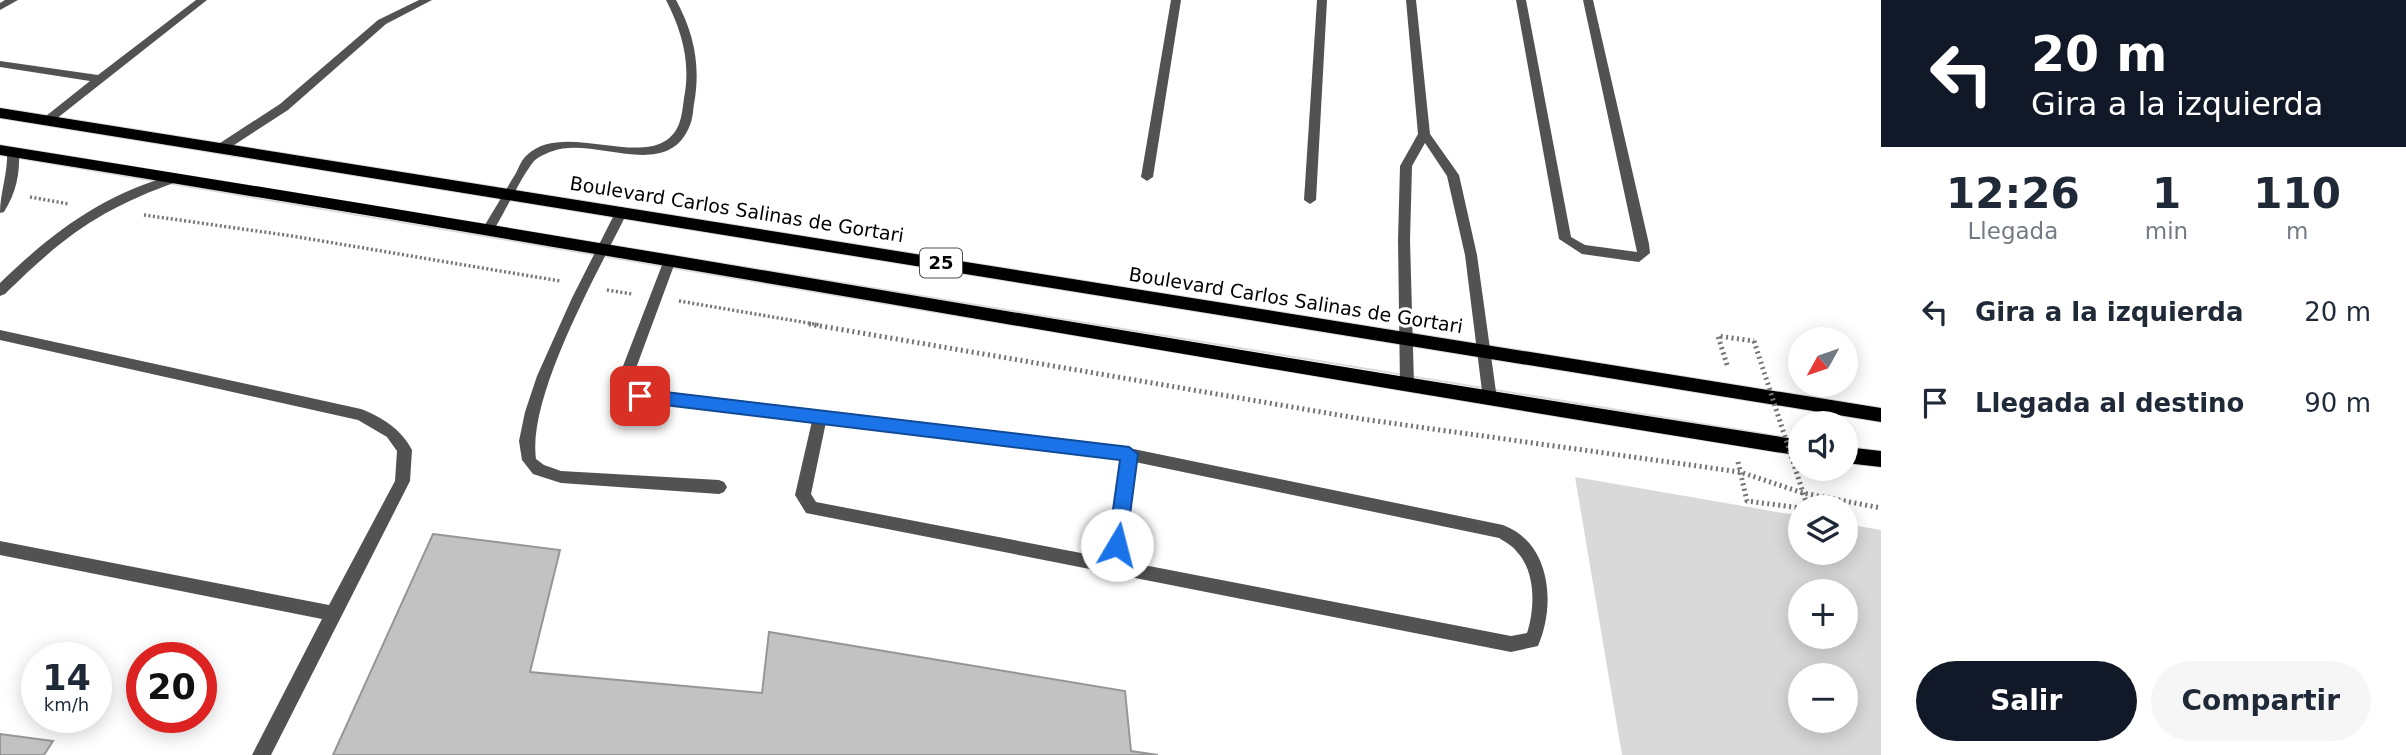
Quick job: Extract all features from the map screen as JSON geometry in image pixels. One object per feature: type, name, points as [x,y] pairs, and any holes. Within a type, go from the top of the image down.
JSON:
[{"type":"main road","name":"Boulevard Carlos Salinas de Gortari","points":[[0,113],[224,146],[1485,353],[1881,415]]},
{"type":"main road","name":"25","points":[[7,151],[489,228],[1490,399],[1788,446]]},
{"type":"main road","points":[[1858,456],[1881,459]]},
{"type":"lane","points":[[0,7],[13,0]]},
{"type":"lane","points":[[47,120],[202,0]]},
{"type":"lane","points":[[224,146],[284,107],[382,22],[427,0]]},
{"type":"lane","points":[[489,228],[531,157],[550,145],[563,143],[638,153],[656,152],[668,146],[679,133],[690,104],[693,51],[685,25],[671,0]]},
{"type":"lane","points":[[1147,177],[1176,0]]},
{"type":"lane","points":[[1310,200],[1322,0]]},
{"type":"lane","points":[[1411,0],[1424,134],[1453,175],[1471,255],[1490,399]]},
{"type":"lane","points":[[1521,0],[1565,239],[1582,249],[1639,257],[1644,253],[1643,244],[1588,0]]},
{"type":"lane","points":[[0,64],[101,79]]},
{"type":"lane","points":[[1407,384],[1406,166],[1424,134]]},
{"type":"lane","points":[[0,209],[14,174],[7,151]]},
{"type":"lane","points":[[0,291],[50,240],[97,208],[127,194],[175,178]]},
{"type":"lane","points":[[622,211],[545,374],[526,438],[527,458],[536,469],[561,477],[719,487]]},
{"type":"lane","points":[[670,260],[625,379],[625,387],[631,393],[820,416],[1129,454],[1503,532],[1524,546],[1536,566],[1540,626],[1532,640],[1511,644],[811,508],[803,495],[820,416]]},
{"type":"lane","points":[[0,335],[361,415],[392,433],[405,450],[402,481],[261,755]]},
{"type":"lane","points":[[1114,568],[1129,454]]},
{"type":"lane","points":[[0,548],[335,614]]},
{"type":"path","points":[[8,193],[306,238],[829,325],[1028,363],[1362,419],[1740,472],[1803,492],[1881,508]]},
{"type":"path","points":[[1737,392],[1718,336],[1754,341],[1804,495]]},
{"type":"path","points":[[1732,439],[1747,500],[1788,506]]},
{"type":"shaded area","points":[[1575,477],[1788,514],[1788,565],[1858,565],[1858,526],[1881,530],[1881,755],[1622,755]]},
{"type":"building","points":[[433,534],[560,550],[530,672],[762,693],[769,632],[1125,691],[1131,751],[1158,755],[333,755]]},
{"type":"building","points":[[0,734],[53,741],[44,755],[0,755]]},
{"type":"route","points":[[640,396],[1129,454],[1117,545]]}]
